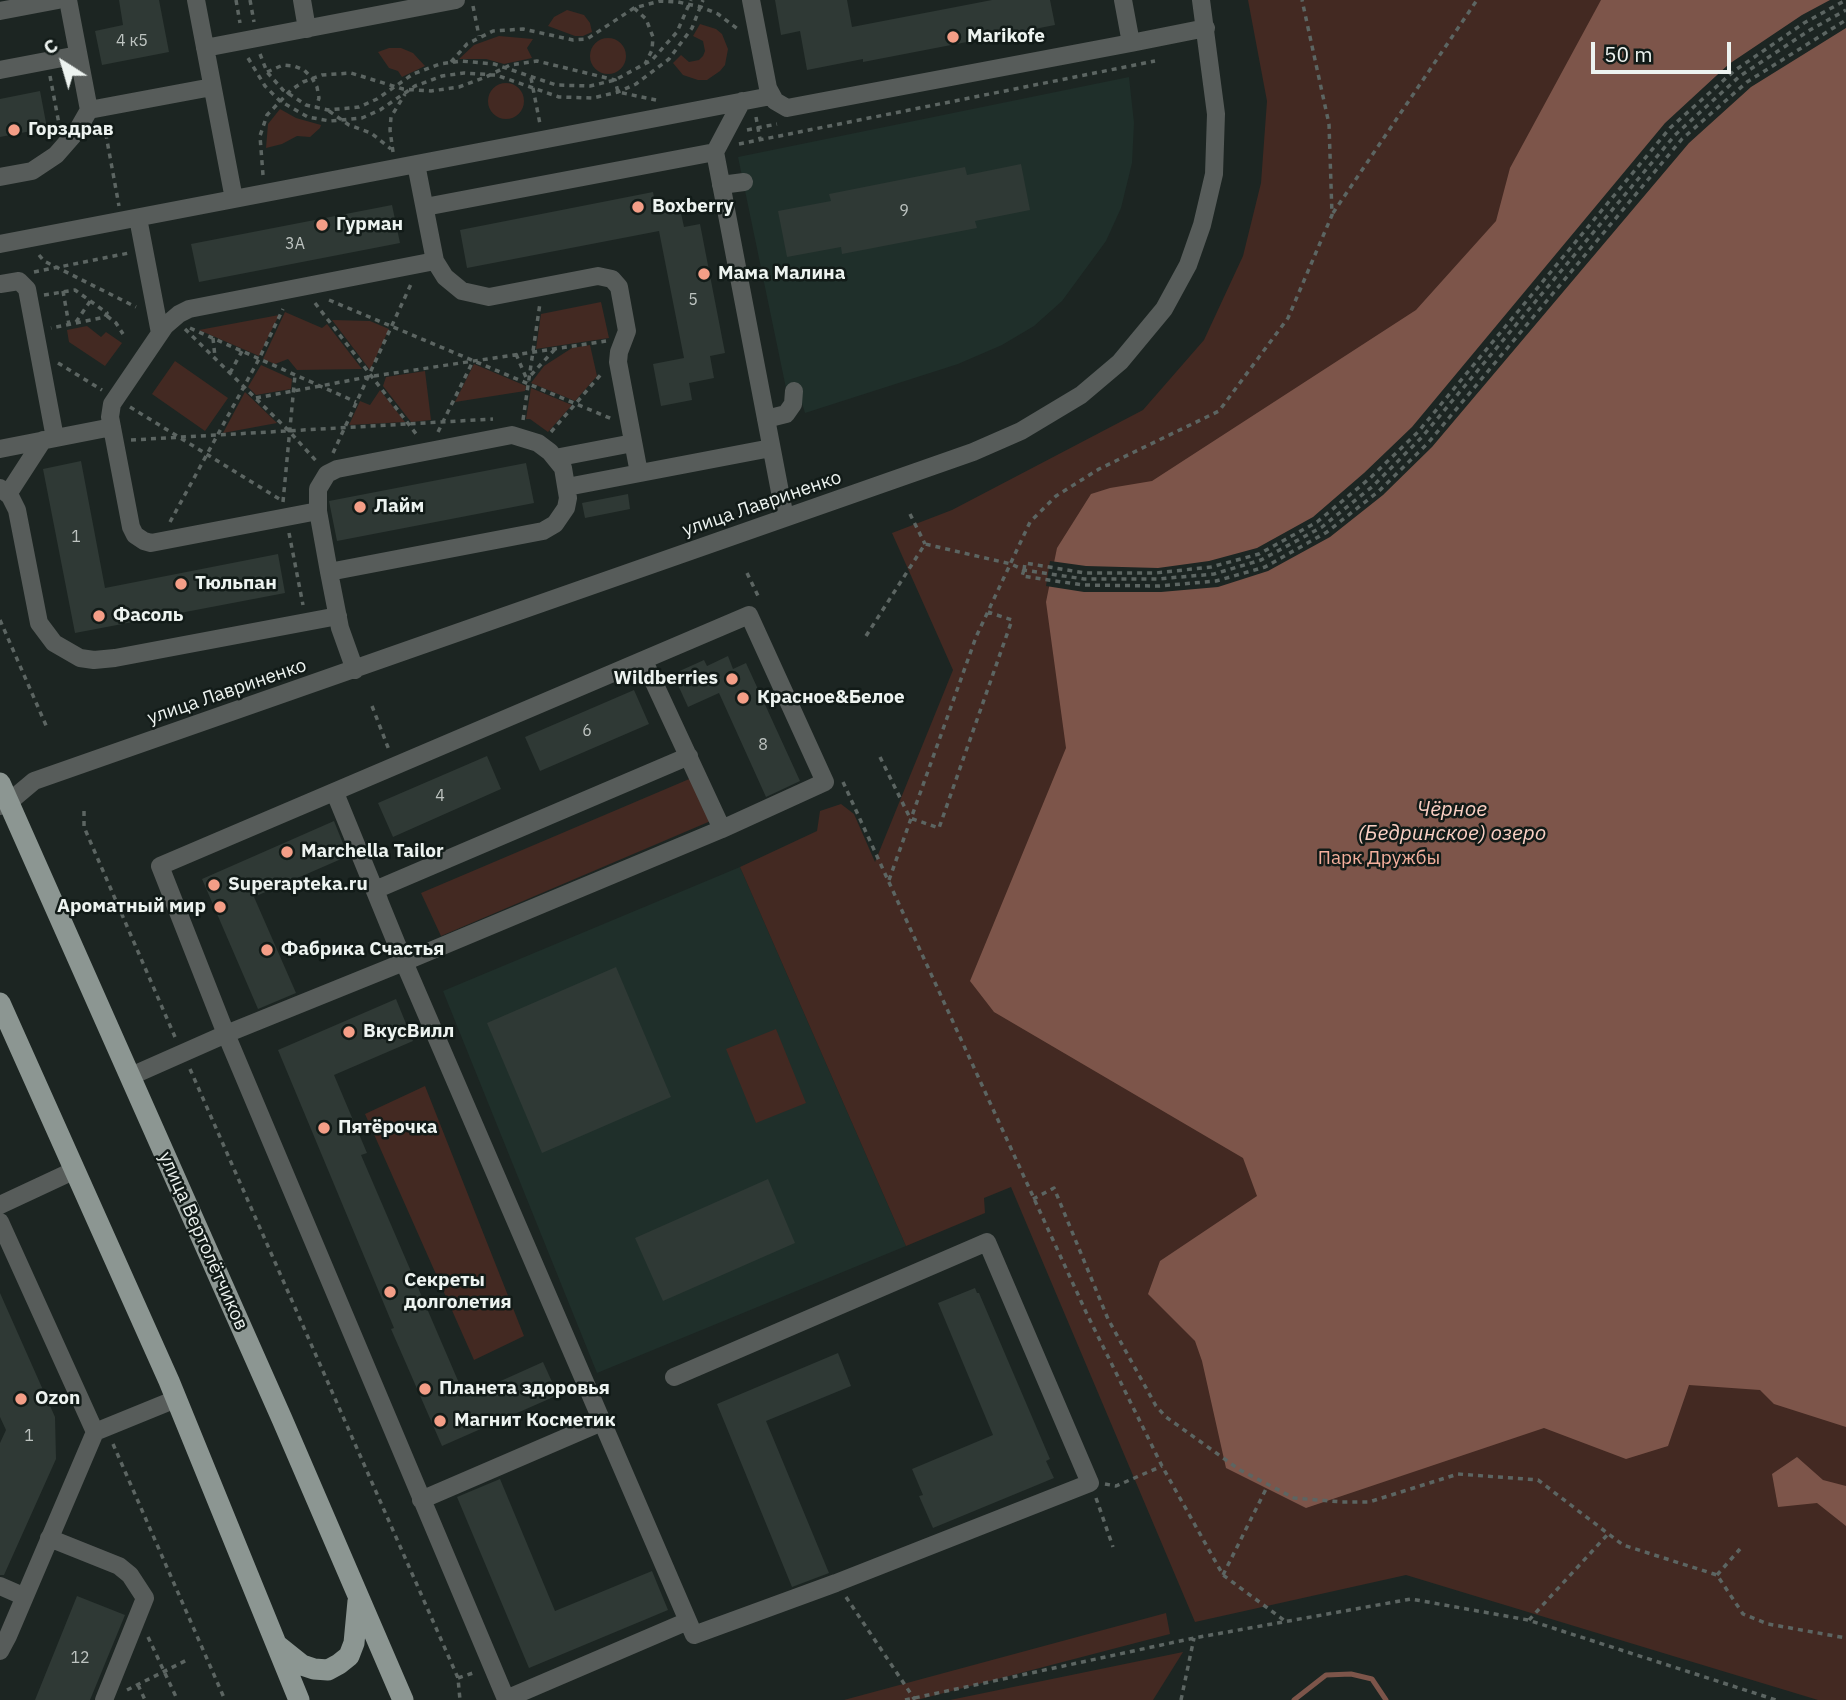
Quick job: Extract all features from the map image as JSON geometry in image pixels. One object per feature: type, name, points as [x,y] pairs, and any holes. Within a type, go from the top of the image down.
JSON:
[{"type":"main road","name":"улица Вертолётчиков","points":[[2,792],[131,1076],[403,1700]]},
{"type":"main road","points":[[0,1003],[176,1399],[299,1700]]},
{"type":"main road","points":[[276,1644],[287,1655],[314,1669],[328,1670],[339,1664],[349,1656],[354,1643],[358,1596]]},
{"type":"street","points":[[0,11],[58,0]]},
{"type":"street","points":[[68,0],[78,55],[95,109]]},
{"type":"street","points":[[196,0],[234,199]]},
{"type":"street","points":[[302,0],[307,29]]},
{"type":"street","points":[[205,48],[456,0]]},
{"type":"street","points":[[751,0],[771,96],[781,106],[797,107],[1206,29]]},
{"type":"street","points":[[1123,0],[1131,43]]},
{"type":"street","name":"улица Лавриненко","points":[[2,792],[973,452],[1021,430],[1071,401],[1101,379],[1141,339],[1164,309],[1188,265],[1202,225],[1214,174],[1216,114],[1200,0]]},
{"type":"street","points":[[0,70],[78,55]]},
{"type":"street","points":[[0,177],[32,171],[64,147],[95,109],[212,87]]},
{"type":"street","points":[[0,244],[771,96]]},
{"type":"street","points":[[747,100],[716,150],[785,518]]},
{"type":"street","points":[[425,207],[716,150]]},
{"type":"street","points":[[416,164],[425,207],[428,262],[452,285],[475,296],[489,298],[598,276],[612,279],[621,292],[627,323],[618,362],[639,473]]},
{"type":"street","points":[[721,185],[744,182]]},
{"type":"street","points":[[130,219],[144,250],[158,325]]},
{"type":"street","points":[[318,511],[159,542],[144,541],[133,531],[113,434],[111,411],[115,398],[158,325],[190,309],[428,262]]},
{"type":"street","points":[[0,284],[25,290],[35,331],[49,439],[4,491],[17,510],[38,623],[54,643],[80,657],[94,660],[115,659],[338,616]]},
{"type":"street","points":[[766,419],[786,414],[793,404],[794,391]]},
{"type":"street","points":[[0,449],[49,439],[113,434]]},
{"type":"street","points":[[329,572],[543,531],[555,524],[562,515],[568,498],[562,468],[540,444],[512,435],[326,472],[318,489],[318,511],[329,572],[338,616],[355,670]]},
{"type":"street","points":[[555,458],[631,435]]},
{"type":"street","points":[[567,487],[771,448]]},
{"type":"street","points":[[131,1076],[226,1034],[722,829],[825,782],[749,615],[160,866],[226,1034],[506,1699],[688,1621]]},
{"type":"street","points":[[645,661],[722,829]]},
{"type":"street","points":[[375,890],[689,756]]},
{"type":"street","points":[[335,793],[404,962],[694,1635],[836,1583],[1090,1483],[987,1242],[674,1377]]},
{"type":"street","points":[[0,1205],[75,1170]]},
{"type":"street","points":[[0,1222],[95,1432]]},
{"type":"street","points":[[0,1651],[95,1432],[176,1399]]},
{"type":"street","points":[[421,1500],[602,1422]]},
{"type":"street","points":[[49,1538],[119,1566],[130,1575],[145,1598],[110,1697]]},
{"type":"street","points":[[0,1586],[23,1596]]},
{"type":"path","points":[[236,0],[250,39],[267,72],[287,94],[316,108],[328,110],[359,107],[377,99],[419,71],[451,62],[472,61],[506,67],[531,78],[568,87],[590,86],[615,80],[643,66],[677,32],[690,2]]},
{"type":"path","points":[[250,0],[250,39],[247,55],[259,79],[280,101],[307,117],[343,122],[371,133],[392,150],[391,117],[409,89]]},
{"type":"path","points":[[472,0],[479,36]]},
{"type":"path","points":[[343,122],[370,115],[409,89],[442,76],[464,73],[491,74],[559,97],[582,99],[618,92],[636,84],[669,59],[687,38],[703,0]]},
{"type":"path","points":[[1302,0],[1329,124],[1332,215]]},
{"type":"path","points":[[889,881],[976,637],[1030,522],[1056,496],[1099,469],[1219,411],[1288,318],[1332,215],[1477,0]]},
{"type":"path","points":[[1846,0],[1804,23],[1734,71],[1670,128],[1418,432],[1369,479],[1318,522],[1259,554],[1210,567],[1156,573],[1085,573],[1025,563],[1023,576],[1083,585],[1158,586],[1216,581],[1265,566],[1327,532],[1379,491],[1428,443],[1682,139],[1747,82],[1846,20]]},
{"type":"path","points":[[451,62],[461,49],[479,36],[500,29],[515,28],[573,40],[587,40],[634,8],[660,1],[690,2],[719,15],[741,32]]},
{"type":"path","points":[[634,8],[646,19],[653,37],[652,50],[643,66]]},
{"type":"path","points":[[925,544],[1011,564],[1024,570],[1084,579],[1158,579],[1213,574],[1261,560],[1322,527],[1373,486],[1422,438],[1675,135],[1740,76],[1846,10]]},
{"type":"path","points":[[47,61],[64,147]]},
{"type":"path","points":[[266,193],[260,136],[267,115],[287,94],[312,78],[330,74],[351,74],[393,86],[431,91],[459,87],[521,62],[537,61],[615,80]]},
{"type":"path","points":[[716,150],[1155,61]]},
{"type":"path","points":[[267,72],[278,66],[288,65],[304,70],[312,78],[319,98],[316,108]]},
{"type":"path","points":[[531,78],[542,140]]},
{"type":"path","points":[[615,80],[618,92]]},
{"type":"path","points":[[618,92],[650,97],[674,114]]},
{"type":"path","points":[[747,100],[760,139]]},
{"type":"path","points":[[95,109],[130,219]]},
{"type":"path","points":[[328,110],[343,122]]},
{"type":"path","points":[[35,237],[41,259],[158,325]]},
{"type":"path","points":[[123,334],[107,316],[106,311],[77,291],[25,290],[31,273],[144,250]]},
{"type":"path","points":[[356,402],[179,323],[289,431],[326,472],[392,326],[428,262]]},
{"type":"path","points":[[521,436],[543,287]]},
{"type":"path","points":[[300,288],[575,404],[631,435]]},
{"type":"path","points":[[159,542],[300,288]]},
{"type":"path","points":[[300,288],[429,450],[473,361]]},
{"type":"path","points":[[62,291],[72,324]]},
{"type":"path","points":[[72,324],[91,300]]},
{"type":"path","points":[[35,331],[107,316]]},
{"type":"path","points":[[213,338],[215,359]]},
{"type":"path","points":[[256,398],[370,376],[556,348],[622,346]]},
{"type":"path","points":[[540,444],[622,346]]},
{"type":"path","points":[[530,377],[556,348]]},
{"type":"path","points":[[38,351],[283,501]]},
{"type":"path","points":[[230,373],[242,351]]},
{"type":"path","points":[[516,354],[529,384]]},
{"type":"path","points":[[510,418],[524,417]]},
{"type":"path","points":[[113,434],[179,437],[497,419]]},
{"type":"path","points":[[910,514],[925,544]]},
{"type":"path","points":[[866,636],[925,544]]},
{"type":"path","points":[[747,573],[764,610]]},
{"type":"path","points":[[880,757],[910,818],[939,828],[1012,620],[988,612]]},
{"type":"path","points":[[0,620],[48,730]]},
{"type":"path","points":[[372,706],[396,767]]},
{"type":"path","points":[[840,775],[1033,1199],[1162,1466],[1223,1575],[1285,1621]]},
{"type":"path","points":[[84,811],[84,827],[458,1678],[460,1700]]},
{"type":"path","points":[[1033,1199],[1054,1188],[1108,1319],[1156,1406],[1166,1417],[1240,1470],[1294,1499],[1369,1502],[1458,1474],[1538,1480],[1623,1545],[1717,1576],[1743,1614],[1768,1624],[1846,1638]]},
{"type":"path","points":[[1113,1546],[1090,1483],[1116,1486],[1162,1466]]},
{"type":"path","points":[[1223,1575],[1268,1485]]},
{"type":"path","points":[[1528,1620],[1608,1534]]},
{"type":"path","points":[[1717,1576],[1740,1549]]},
{"type":"path","points":[[836,1583],[915,1699]]},
{"type":"path","points":[[905,1700],[1194,1638],[1411,1599],[1528,1620],[1776,1700]]},
{"type":"path","points":[[138,1616],[177,1699]]},
{"type":"path","points":[[1181,1700],[1194,1638]]},
{"type":"path","points":[[110,1697],[189,1659]]},
{"type":"path","points":[[138,1685],[145,1700]]},
{"type":"shaded area","points":[[1129,77],[1134,123],[1132,163],[1121,208],[1106,241],[1062,301],[1034,326],[1002,345],[958,364],[805,413],[798,390],[787,393],[738,157]]},
{"type":"shaded area","points":[[740,867],[906,1246],[597,1373],[443,991]]},
{"type":"green space","name":"Чёрное (Бедринское) озеро","points":[[1248,0],[1846,0],[1846,1700],[1818,1700],[1406,1575],[1195,1622],[1011,1187],[984,1198],[985,1213],[906,1246],[740,867],[817,831],[820,811],[841,804],[854,814],[875,862],[953,670],[892,533],[952,510],[1143,410],[1204,340],[1243,256],[1261,183],[1267,101]]},
{"type":"green space","points":[[567,10],[584,15],[592,32],[575,36],[548,26],[554,17]]},
{"type":"green space","points":[[700,24],[722,34],[728,49],[725,65],[707,80],[683,75],[673,63],[681,55],[689,62],[699,60],[703,56],[703,41],[693,36]]},
{"type":"green space","points":[[499,36],[533,39],[527,48],[532,58],[504,64],[486,59],[459,59],[474,45]]},
{"type":"green space","points":[[608,38],[621,43],[626,56],[621,69],[608,74],[595,69],[590,56],[595,43]]},
{"type":"green space","points":[[401,48],[413,53],[425,66],[402,77],[398,71],[389,68],[378,52]]},
{"type":"green space","points":[[506,83],[518,89],[524,101],[518,113],[506,119],[494,113],[488,101],[494,89]]},
{"type":"green space","points":[[280,109],[296,118],[321,125],[320,128],[310,137],[297,136],[266,148],[268,124]]},
{"type":"green space","points":[[601,302],[609,338],[536,349],[541,314]]},
{"type":"green space","points":[[285,312],[322,328],[327,324],[362,369],[297,370],[288,359],[275,364],[263,359]]},
{"type":"green space","points":[[279,315],[259,356],[199,330]]},
{"type":"green space","points":[[332,320],[370,321],[389,329],[370,370]]},
{"type":"green space","points":[[87,326],[101,337],[106,332],[122,343],[105,366],[69,342],[67,330]]},
{"type":"green space","points":[[590,345],[597,376],[575,401],[531,383],[544,366],[572,348]]},
{"type":"green space","points":[[175,361],[228,398],[205,431],[152,394]]},
{"type":"green space","points":[[474,364],[526,386],[525,391],[455,402]]},
{"type":"green space","points":[[261,365],[292,379],[291,389],[256,395],[248,387]]},
{"type":"green space","points":[[425,371],[431,420],[411,422],[383,386],[386,377]]},
{"type":"green space","points":[[531,388],[572,405],[548,432],[526,419]]},
{"type":"green space","points":[[380,390],[405,422],[349,425],[360,401],[370,405]]},
{"type":"green space","points":[[245,392],[277,423],[223,433]]},
{"type":"green space","points":[[694,777],[713,820],[441,936],[421,893]]},
{"type":"green space","points":[[776,1029],[806,1103],[756,1123],[726,1049]]},
{"type":"green space","points":[[425,1086],[524,1336],[474,1360],[365,1114]]},
{"type":"green space","points":[[1166,1613],[1170,1634],[917,1700],[844,1700]]},
{"type":"green space","points":[[1183,1652],[1153,1700],[950,1700]]},
{"type":"water","name":"Чёрное (Бедринское) озеро","points":[[1601,0],[1846,0],[1846,1427],[1774,1404],[1760,1390],[1689,1385],[1668,1446],[1626,1459],[1544,1428],[1306,1508],[1226,1468],[1195,1341],[1148,1294],[1160,1261],[1257,1196],[1243,1158],[994,1012],[970,981],[1066,748],[1046,602],[1057,548],[1091,494],[1152,481],[1416,310],[1496,221],[1510,168]]},
{"type":"water","points":[[1797,1457],[1823,1480],[1846,1486],[1846,1526],[1817,1503],[1778,1507],[1772,1474]]},
{"type":"pier","points":[[1830,0],[1846,0],[1846,28],[1751,87],[1689,143],[1432,447],[1383,495],[1330,537],[1268,571],[1218,587],[1161,592],[1084,592],[1046,586],[1050,561],[1086,566],[1158,568],[1209,561],[1257,548],[1313,517],[1412,427],[1665,123],[1729,64],[1802,15]]},
{"type":"building","points":[[119,0],[159,0],[169,52],[102,65],[95,31],[123,25]]},
{"type":"building","points":[[775,0],[847,0],[852,27],[992,0],[1050,0],[1055,25],[863,62],[863,59],[807,70],[800,31],[781,35]]},
{"type":"building","points":[[40,91],[47,128],[0,137],[0,99]]},
{"type":"building","points":[[1021,164],[1030,210],[975,221],[977,228],[842,254],[841,247],[787,257],[778,211],[831,201],[829,194],[965,167],[967,175]]},
{"type":"building","points":[[653,192],[656,208],[679,204],[684,227],[700,224],[725,353],[710,356],[714,378],[689,383],[692,400],[661,406],[653,364],[684,358],[659,231],[467,268],[460,230]]},
{"type":"building","points":[[392,205],[400,243],[199,282],[191,244]]},
{"type":"building","points":[[81,461],[105,588],[278,554],[285,593],[75,633],[43,469]]},
{"type":"building","points":[[526,463],[534,503],[337,541],[329,501]]},
{"type":"building","points":[[628,494],[630,509],[585,518],[582,503]]},
{"type":"building","points":[[728,656],[733,669],[746,663],[800,781],[766,797],[719,693],[688,707],[673,674],[704,660],[707,666]]},
{"type":"building","points":[[634,690],[649,724],[540,771],[525,737]]},
{"type":"building","points":[[487,756],[501,789],[393,837],[378,803]]},
{"type":"building","points":[[334,821],[348,856],[254,897],[296,993],[258,1009],[202,879]]},
{"type":"building","points":[[616,967],[671,1097],[542,1153],[487,1023]]},
{"type":"building","points":[[396,999],[413,1041],[334,1075],[367,1153],[361,1155],[465,1397],[543,1362],[558,1395],[442,1446],[391,1329],[394,1328],[278,1050]]},
{"type":"building","points":[[768,1179],[795,1243],[663,1301],[635,1238]]},
{"type":"building","points":[[975,1288],[1050,1459],[1046,1461],[1054,1478],[933,1528],[919,1496],[923,1495],[912,1469],[993,1435],[938,1303]]},
{"type":"building","points":[[0,1293],[55,1417],[56,1459],[4,1575],[0,1575],[0,1443],[6,1430],[0,1417]]},
{"type":"building","points":[[838,1353],[851,1386],[766,1421],[829,1573],[792,1587],[717,1404]]},
{"type":"building","points":[[500,1479],[555,1611],[652,1571],[668,1610],[529,1668],[457,1497]]},
{"type":"building","points":[[77,1596],[125,1615],[90,1700],[35,1700]]},
{"type":"waterway","points":[[1294,1700],[1326,1675],[1351,1674],[1372,1679],[1386,1700]]},
{"type":"place","name":"Marikofe","points":[[953,37]]},
{"type":"place","name":"Горздрав","points":[[14,130]]},
{"type":"place","name":"Boxberry","points":[[638,207]]},
{"type":"place","name":"Гурман","points":[[322,225]]},
{"type":"place","name":"Мама Малина","points":[[704,274]]},
{"type":"place","name":"Лайм","points":[[360,507]]},
{"type":"place","name":"Тюльпан","points":[[181,584]]},
{"type":"place","name":"Фасоль","points":[[99,616]]},
{"type":"place","name":"Wildberries","points":[[732,679]]},
{"type":"place","name":"Красное&Белое","points":[[743,698]]},
{"type":"place","name":"Marchella Tailor","points":[[287,852]]},
{"type":"place","name":"Superapteka.ru","points":[[214,885]]},
{"type":"place","name":"Ароматный мир","points":[[220,907]]},
{"type":"place","name":"Фабрика Счастья","points":[[267,950]]},
{"type":"place","name":"ВкусВилл","points":[[349,1032]]},
{"type":"place","name":"Пятёрочка","points":[[324,1128]]},
{"type":"place","name":"Секреты долголетия","points":[[390,1292]]},
{"type":"place","name":"Планета здоровья","points":[[425,1389]]},
{"type":"place","name":"Ozon","points":[[21,1399]]},
{"type":"place","name":"Магнит Косметик","points":[[440,1421]]},
{"type":"park label","name":"Парк Дружбы","points":[[1379,859]]}]
